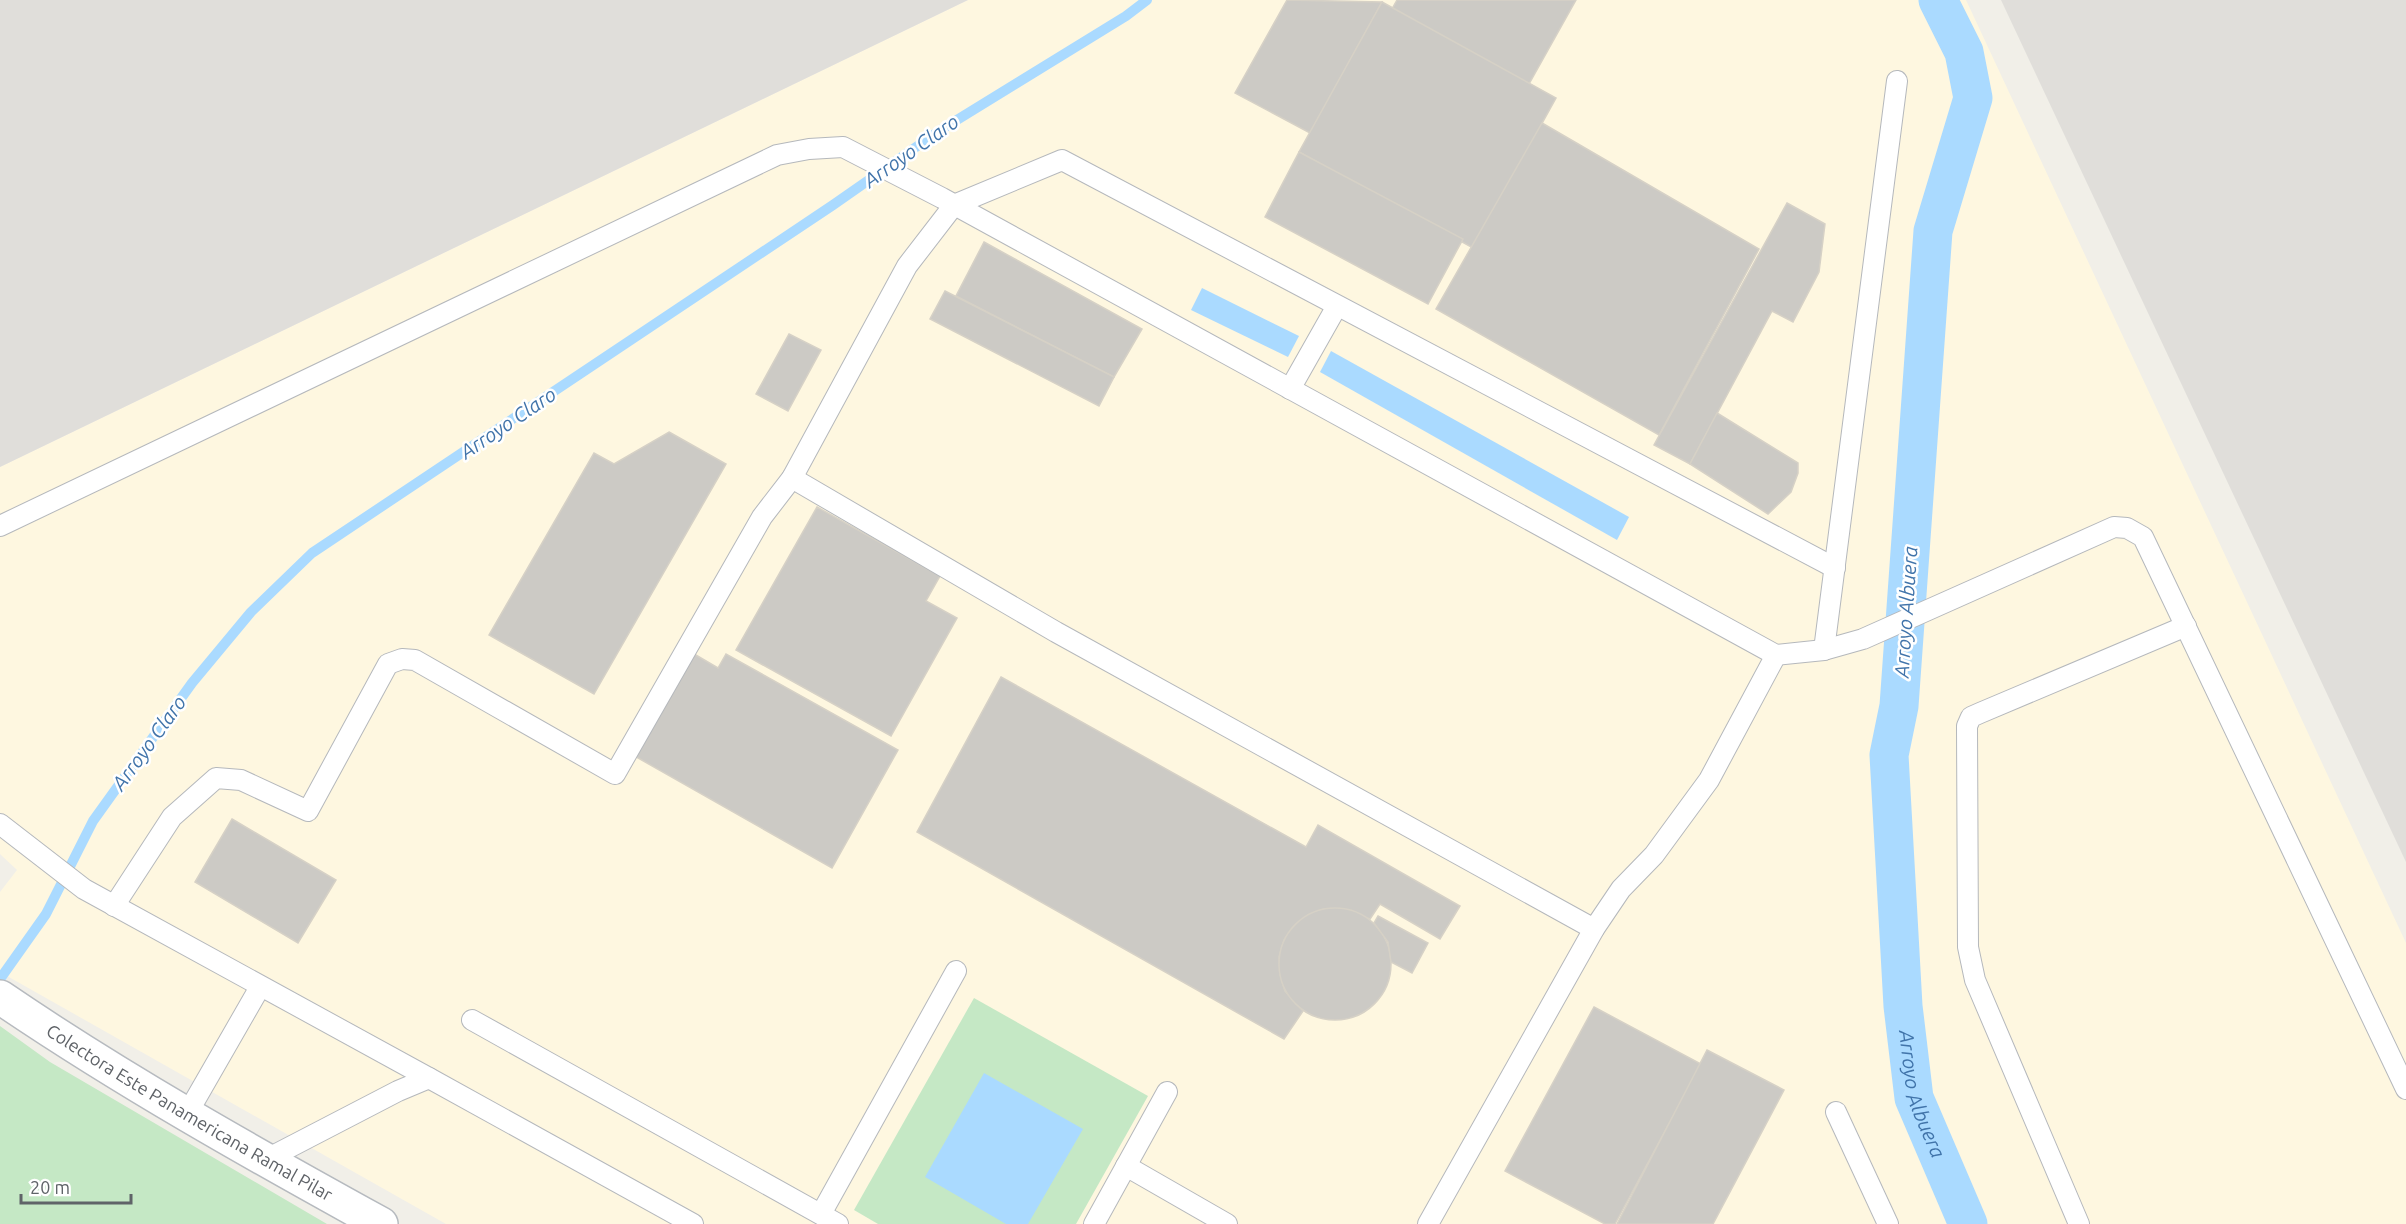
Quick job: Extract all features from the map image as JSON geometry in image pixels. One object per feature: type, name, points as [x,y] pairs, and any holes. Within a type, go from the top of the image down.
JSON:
[{"type":"street","name":"Colectora Este Panamericana Ramal Pilar","points":[[0,997],[65,1041],[187,1114],[381,1224]]},
{"type":"lane","points":[[1824,650],[1897,81]]},
{"type":"lane","points":[[0,526],[777,155],[809,149],[843,147],[1290,388],[1776,655],[1824,650],[1863,639],[2114,527],[2127,528],[2143,537],[2406,1089]]},
{"type":"lane","points":[[114,906],[172,817],[216,778],[241,780],[308,812],[388,664],[402,659],[415,660],[615,774],[762,518],[792,478],[907,266],[948,202],[1062,160],[1835,568]]},
{"type":"lane","points":[[1290,388],[1337,306]]},
{"type":"lane","points":[[792,478],[1056,632],[1594,929]]},
{"type":"lane","points":[[2079,1224],[1975,980],[1968,947],[1967,726],[1971,717],[2186,626]]},
{"type":"lane","points":[[1428,1224],[1594,929],[1621,889],[1654,855],[1709,780],[1776,655]]},
{"type":"lane","points":[[0,824],[84,889],[693,1224]]},
{"type":"lane","points":[[821,1214],[956,971]]},
{"type":"lane","points":[[187,1114],[260,987]]},
{"type":"lane","points":[[472,1020],[838,1224]]},
{"type":"lane","points":[[265,1160],[398,1091],[429,1078]]},
{"type":"lane","points":[[1094,1224],[1167,1092]]},
{"type":"lane","points":[[1836,1112],[1888,1224]]},
{"type":"lane","points":[[1126,1166],[1227,1224]]},
{"type":"shaded area","points":[[0,0],[968,0],[0,467]]},
{"type":"shaded area","points":[[968,0],[1966,0],[2406,943],[2406,1224],[446,1224],[0,972],[0,892],[17,870],[0,854],[0,467]]},
{"type":"shaded area","points":[[2001,0],[2406,0],[2406,862]]},
{"type":"green space","points":[[974,998],[1148,1096],[1076,1224],[878,1224],[854,1210]]},
{"type":"green space","points":[[0,1026],[50,1062],[327,1224],[0,1224]]},
{"type":"water","points":[[1202,288],[1299,336],[1288,357],[1191,310]]},
{"type":"water","points":[[1331,351],[1629,517],[1617,540],[1320,372]]},
{"type":"water","points":[[984,1073],[1083,1129],[1028,1224],[1006,1224],[925,1177]]},
{"type":"building","points":[[1287,0],[1382,2],[1310,133],[1235,93]]},
{"type":"building","points":[[1397,0],[1576,0],[1529,84],[1392,9]]},
{"type":"building","points":[[1382,2],[1556,98],[1473,248],[1299,152]]},
{"type":"building","points":[[1542,123],[1759,249],[1659,435],[1436,309]]},
{"type":"building","points":[[1299,152],[1463,239],[1428,304],[1265,217]]},
{"type":"building","points":[[1787,203],[1825,224],[1819,272],[1793,322],[1772,311],[1690,464],[1654,445]]},
{"type":"building","points":[[984,242],[1142,329],[1114,377],[956,296]]},
{"type":"building","points":[[945,291],[1114,377],[1099,406],[930,319]]},
{"type":"building","points":[[789,334],[821,350],[788,411],[756,394]]},
{"type":"building","points":[[1717,413],[1798,463],[1798,473],[1791,492],[1768,514],[1690,464]]},
{"type":"building","points":[[669,432],[726,464],[594,694],[489,635],[594,453],[614,464]]},
{"type":"building","points":[[817,507],[940,576],[926,601],[957,618],[891,736],[736,650]]},
{"type":"building","points":[[689,651],[718,668],[726,654],[898,750],[832,868],[631,754]]},
{"type":"building","points":[[1001,677],[1306,847],[1318,825],[1460,906],[1440,939],[1380,904],[1370,919],[1342,909],[1324,909],[1308,915],[1294,926],[1284,940],[1279,957],[1280,974],[1285,991],[1303,1011],[1284,1039],[917,832]]},
{"type":"building","points":[[232,819],[336,880],[298,943],[195,882]]},
{"type":"building","points":[[1335,908],[1356,913],[1374,925],[1386,943],[1391,964],[1386,985],[1374,1003],[1356,1015],[1335,1020],[1314,1015],[1296,1003],[1284,985],[1279,964],[1284,943],[1296,925],[1314,913]]},
{"type":"building","points":[[1378,916],[1428,943],[1412,973],[1391,962],[1388,942],[1374,923]]},
{"type":"building","points":[[1594,1007],[1701,1064],[1615,1224],[1605,1224],[1505,1171]]},
{"type":"building","points":[[1707,1050],[1784,1090],[1713,1224],[1617,1224]]},
{"type":"waterway","name":"Arroyo Claro","points":[[0,979],[46,914],[93,821],[192,683],[251,612],[312,553],[833,205],[939,131],[1126,16],[1147,0]]},
{"type":"waterway","name":"Arroyo Albuera","points":[[1938,0],[1964,52],[1973,98],[1933,231],[1899,706],[1889,755],[1903,1006],[1914,1098],[1968,1224]]}]
